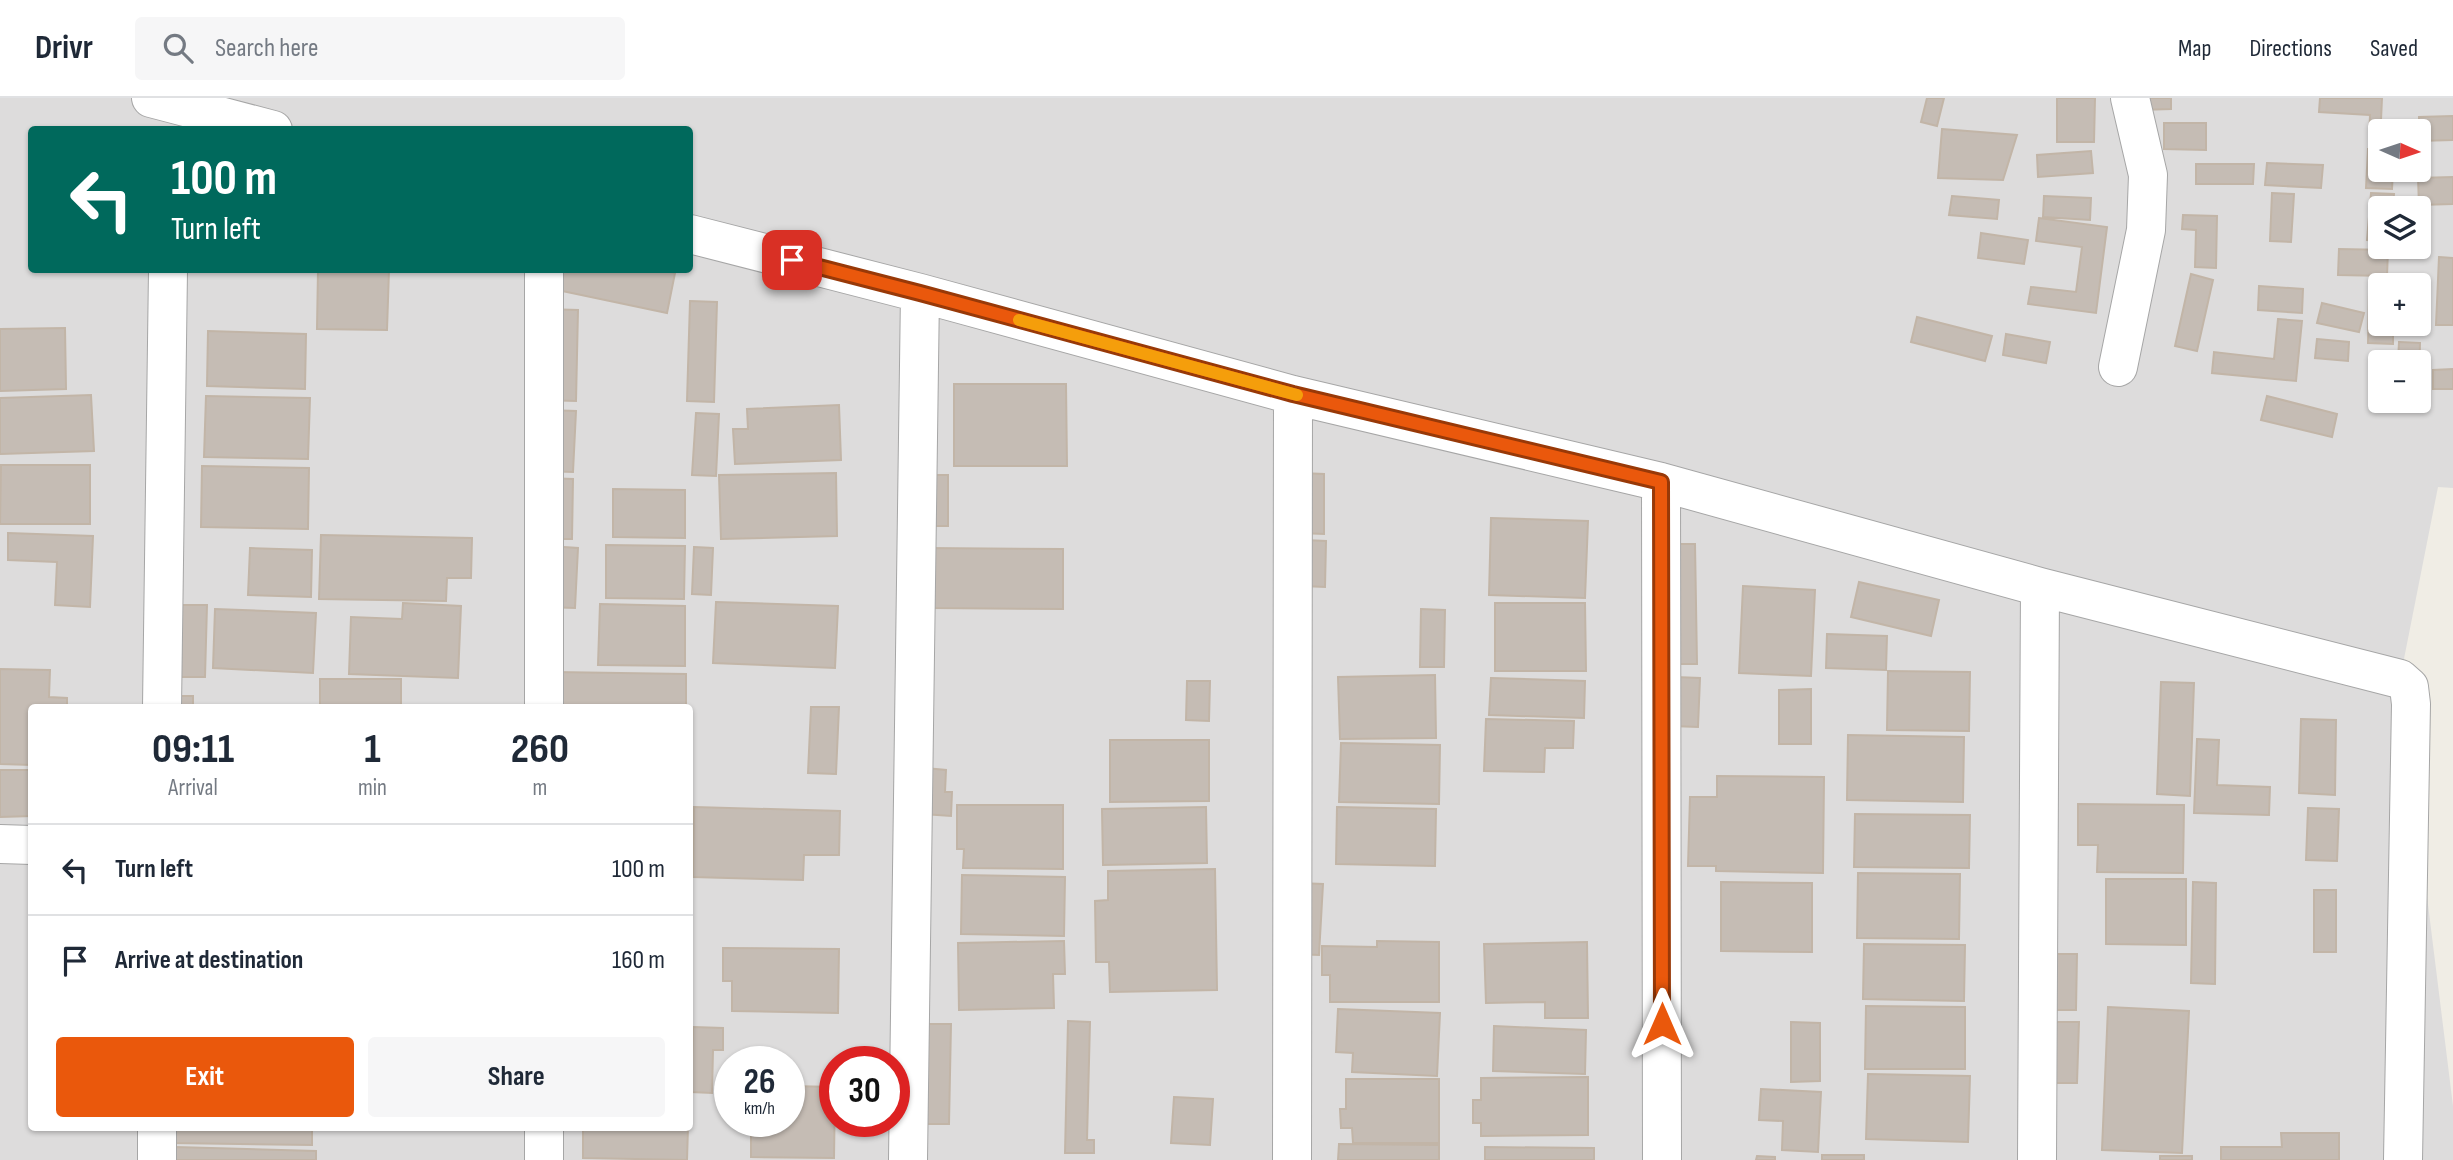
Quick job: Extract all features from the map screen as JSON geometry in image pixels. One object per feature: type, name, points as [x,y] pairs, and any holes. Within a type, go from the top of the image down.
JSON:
[{"type":"street","points":[[2118,367],[2146,230],[2148,175],[2130,98]]},
{"type":"street","points":[[164,110],[252,126]]},
{"type":"street","points":[[693,235],[1293,394],[1661,482],[2040,587],[2400,680],[2409,687],[2411,704],[2403,1160]]},
{"type":"street","points":[[162,704],[168,273]]},
{"type":"street","points":[[544,273],[544,704]]},
{"type":"street","points":[[908,1160],[920,293]]},
{"type":"street","points":[[1292,1160],[1293,394]]},
{"type":"street","points":[[1661,482],[1662,1160]]},
{"type":"street","points":[[2037,1160],[2040,587]]},
{"type":"street","points":[[0,844],[28,845]]},
{"type":"street","points":[[157,1131],[157,1160]]},
{"type":"street","points":[[544,1131],[544,1160]]},
{"type":"shaded area","points":[[0,98],[2453,98],[2453,488],[2438,487],[2400,679],[2453,1106],[2453,1160],[0,1160]]},
{"type":"building","points":[[1927,98],[1944,98],[1937,126],[1921,122]]},
{"type":"building","points":[[2057,98],[2095,98],[2094,142],[2057,142]]},
{"type":"building","points":[[2140,98],[2171,98],[2171,109],[2140,110]]},
{"type":"building","points":[[2320,98],[2382,98],[2381,119],[2370,119],[2370,115],[2319,112]]},
{"type":"building","points":[[2453,116],[2453,140],[2431,141],[2431,119],[2419,117]]},
{"type":"building","points":[[2164,123],[2206,123],[2206,150],[2164,149]]},
{"type":"building","points":[[1942,129],[2017,135],[2003,180],[1938,178]]},
{"type":"building","points":[[2368,149],[2368,182],[2392,182],[2392,189],[2366,188]]},
{"type":"building","points":[[2091,151],[2093,173],[2038,177],[2037,155]]},
{"type":"building","points":[[2267,163],[2323,165],[2321,188],[2265,185]]},
{"type":"building","points":[[2196,164],[2254,164],[2253,184],[2196,184]]},
{"type":"building","points":[[2453,177],[2453,204],[2431,205],[2431,196],[2419,196],[2418,182],[2431,182],[2431,178]]},
{"type":"building","points":[[2272,193],[2294,194],[2291,242],[2270,241]]},
{"type":"building","points":[[2371,193],[2394,194],[2394,196],[2371,196]]},
{"type":"building","points":[[1952,196],[1999,200],[1997,219],[1949,215]]},
{"type":"building","points":[[2044,196],[2091,198],[2090,220],[2043,217]]},
{"type":"building","points":[[2183,215],[2217,216],[2216,268],[2195,267],[2196,230],[2182,229]]},
{"type":"building","points":[[2039,218],[2107,227],[2096,313],[2028,304],[2031,287],[2076,292],[2082,247],[2036,241]]},
{"type":"building","points":[[1981,233],[2028,240],[2024,264],[1978,258]]},
{"type":"building","points":[[2339,249],[2368,250],[2368,259],[2388,259],[2387,273],[2338,275]]},
{"type":"building","points":[[2439,257],[2453,258],[2453,325],[2436,325]]},
{"type":"building","points":[[318,273],[389,273],[387,330],[317,329]]},
{"type":"building","points":[[546,273],[675,273],[667,313],[543,287]]},
{"type":"building","points":[[2191,274],[2213,280],[2197,351],[2175,346]]},
{"type":"building","points":[[2259,286],[2303,289],[2302,313],[2258,310]]},
{"type":"building","points":[[690,301],[717,302],[714,402],[687,401]]},
{"type":"building","points":[[2322,303],[2364,313],[2359,332],[2317,323]]},
{"type":"building","points":[[544,309],[578,310],[576,401],[541,400]]},
{"type":"building","points":[[1917,317],[1992,336],[1985,361],[1911,342]]},
{"type":"building","points":[[2278,319],[2302,321],[2296,381],[2212,373],[2214,352],[2274,359]]},
{"type":"building","points":[[65,328],[66,389],[0,391],[0,329]]},
{"type":"building","points":[[208,331],[306,334],[305,389],[207,386]]},
{"type":"building","points":[[2006,334],[2050,342],[2046,363],[2003,355]]},
{"type":"building","points":[[2368,336],[2393,336],[2393,344],[2368,343]]},
{"type":"building","points":[[2317,339],[2349,342],[2348,361],[2315,358]]},
{"type":"building","points":[[2399,342],[2420,343],[2420,350],[2399,350]]},
{"type":"building","points":[[2453,369],[2453,389],[2433,389],[2433,370]]},
{"type":"building","points":[[954,384],[1066,384],[1067,466],[954,466]]},
{"type":"building","points":[[91,395],[94,451],[0,454],[0,398]]},
{"type":"building","points":[[206,396],[310,398],[308,459],[204,457]]},
{"type":"building","points":[[2267,396],[2337,414],[2332,437],[2261,420]]},
{"type":"building","points":[[839,405],[841,460],[735,464],[733,429],[748,429],[747,409]]},
{"type":"building","points":[[546,410],[576,411],[573,472],[543,471]]},
{"type":"building","points":[[696,413],[719,414],[716,476],[692,475]]},
{"type":"building","points":[[1,465],[90,465],[90,524],[0,524]]},
{"type":"building","points":[[202,466],[309,468],[308,529],[201,527]]},
{"type":"building","points":[[836,473],[837,536],[721,539],[719,475]]},
{"type":"building","points":[[1300,473],[1324,474],[1324,534],[1300,533]]},
{"type":"building","points":[[916,475],[948,475],[948,526],[916,526]]},
{"type":"building","points":[[545,478],[573,479],[572,539],[544,539]]},
{"type":"building","points":[[613,489],[685,490],[685,538],[613,537]]},
{"type":"building","points":[[1491,518],[1588,521],[1585,598],[1489,595]]},
{"type":"building","points":[[8,533],[93,536],[90,607],[55,605],[57,562],[8,560]]},
{"type":"building","points":[[321,535],[472,538],[471,578],[447,578],[446,601],[319,599]]},
{"type":"building","points":[[1305,540],[1326,541],[1325,587],[1303,586]]},
{"type":"building","points":[[1666,544],[1695,544],[1697,664],[1668,664]]},
{"type":"building","points":[[606,545],[685,546],[684,599],[606,598]]},
{"type":"building","points":[[548,546],[578,548],[575,608],[545,607]]},
{"type":"building","points":[[694,547],[713,548],[711,595],[692,594]]},
{"type":"building","points":[[250,548],[312,550],[311,597],[248,595]]},
{"type":"building","points":[[925,548],[1063,549],[1063,609],[933,608]]},
{"type":"building","points":[[1859,582],[1939,600],[1931,636],[1851,617]]},
{"type":"building","points":[[1743,586],[1815,590],[1811,676],[1739,673]]},
{"type":"building","points":[[716,602],[838,606],[835,668],[713,663]]},
{"type":"building","points":[[403,603],[461,606],[458,678],[349,674],[351,617],[402,619]]},
{"type":"building","points":[[1495,603],[1585,603],[1586,671],[1495,671]]},
{"type":"building","points":[[600,604],[685,606],[685,666],[598,665]]},
{"type":"building","points":[[175,605],[207,605],[205,677],[173,677]]},
{"type":"building","points":[[215,609],[316,613],[313,673],[213,668]]},
{"type":"building","points":[[1421,609],[1445,610],[1444,667],[1420,667]]},
{"type":"building","points":[[1827,634],[1887,636],[1886,670],[1826,668]]},
{"type":"building","points":[[0,669],[50,670],[49,697],[67,698],[67,704],[28,704],[28,765],[0,764]]},
{"type":"building","points":[[1888,671],[1970,672],[1969,731],[1887,730]]},
{"type":"building","points":[[554,672],[686,674],[686,704],[554,704]]},
{"type":"building","points":[[1435,675],[1436,738],[1340,739],[1338,677]]},
{"type":"building","points":[[1675,677],[1700,678],[1698,727],[1672,726]]},
{"type":"building","points":[[1491,678],[1585,681],[1584,718],[1489,715]]},
{"type":"building","points":[[320,679],[401,679],[401,704],[320,704]]},
{"type":"building","points":[[1187,681],[1210,681],[1209,721],[1186,720]]},
{"type":"building","points":[[2161,682],[2194,683],[2190,796],[2157,794]]},
{"type":"building","points":[[1811,689],[1811,744],[1779,744],[1779,690]]},
{"type":"building","points":[[170,696],[193,696],[193,704],[171,704]]},
{"type":"building","points":[[811,707],[839,707],[836,774],[808,773]]},
{"type":"building","points":[[1486,719],[1574,721],[1573,748],[1545,748],[1544,772],[1484,771]]},
{"type":"building","points":[[2301,719],[2336,720],[2335,795],[2299,793]]},
{"type":"building","points":[[1848,735],[1964,737],[1963,802],[1847,800]]},
{"type":"building","points":[[2197,739],[2219,740],[2217,785],[2270,787],[2269,815],[2194,813]]},
{"type":"building","points":[[1110,740],[1209,740],[1209,801],[1110,802]]},
{"type":"building","points":[[1341,743],[1440,745],[1439,804],[1339,802]]},
{"type":"building","points":[[925,768],[946,770],[945,792],[952,792],[951,816],[923,814]]},
{"type":"building","points":[[0,770],[28,770],[28,816],[0,817]]},
{"type":"building","points":[[1717,776],[1824,777],[1823,873],[1716,871],[1716,866],[1688,866],[1690,797],[1717,797]]},
{"type":"building","points":[[2078,804],[2184,805],[2183,873],[2097,872],[2098,845],[2078,845]]},
{"type":"building","points":[[957,805],[1063,805],[1063,869],[963,868],[964,849],[957,849]]},
{"type":"building","points":[[694,807],[840,811],[839,855],[804,855],[803,880],[693,877]]},
{"type":"building","points":[[1206,807],[1207,863],[1103,865],[1102,809]]},
{"type":"building","points":[[1337,807],[1436,809],[1435,866],[1336,864]]},
{"type":"building","points":[[2308,808],[2339,809],[2337,861],[2306,860]]},
{"type":"building","points":[[1855,814],[1970,815],[1969,868],[1854,867]]},
{"type":"building","points":[[1215,869],[1217,990],[1110,992],[1109,962],[1096,962],[1095,901],[1108,900],[1108,871]]},
{"type":"building","points":[[1858,873],[1960,874],[1959,939],[1857,938]]},
{"type":"building","points":[[962,875],[1065,877],[1064,936],[961,934]]},
{"type":"building","points":[[2106,879],[2186,879],[2186,945],[2106,944]]},
{"type":"building","points":[[1721,882],[1812,883],[1812,952],[1721,951]]},
{"type":"building","points":[[2193,882],[2216,883],[2215,984],[2191,983]]},
{"type":"building","points":[[1298,883],[1323,884],[1319,955],[1294,954]]},
{"type":"building","points":[[2314,890],[2336,890],[2336,952],[2314,952]]},
{"type":"building","points":[[1064,941],[1065,974],[1053,974],[1054,1008],[959,1010],[958,943]]},
{"type":"building","points":[[1377,941],[1439,942],[1439,1002],[1330,1002],[1330,975],[1322,975],[1322,946],[1377,947]]},
{"type":"building","points":[[1587,942],[1588,1018],[1545,1018],[1545,1002],[1486,1003],[1484,944]]},
{"type":"building","points":[[1864,944],[1965,945],[1964,1001],[1863,999]]},
{"type":"building","points":[[723,948],[839,949],[838,1013],[732,1011],[732,981],[723,981]]},
{"type":"building","points":[[2055,954],[2077,954],[2076,1010],[2055,1010]]},
{"type":"building","points":[[1866,1006],[1965,1007],[1965,1069],[1865,1069]]},
{"type":"building","points":[[2108,1007],[2189,1011],[2182,1153],[2102,1150]]},
{"type":"building","points":[[1338,1009],[1440,1013],[1437,1076],[1352,1072],[1353,1053],[1336,1052]]},
{"type":"building","points":[[1068,1021],[1090,1022],[1087,1140],[1094,1140],[1094,1153],[1065,1153]]},
{"type":"building","points":[[1791,1022],[1820,1023],[1820,1081],[1791,1082]]},
{"type":"building","points":[[2050,1022],[2079,1022],[2077,1083],[2049,1083]]},
{"type":"building","points":[[921,1024],[951,1024],[949,1124],[918,1124]]},
{"type":"building","points":[[1494,1026],[1586,1030],[1585,1074],[1493,1071]]},
{"type":"building","points":[[693,1027],[723,1028],[723,1046],[714,1046],[712,1093],[693,1092]]},
{"type":"building","points":[[1868,1074],[1970,1076],[1968,1142],[1866,1139]]},
{"type":"building","points":[[1588,1077],[1588,1135],[1481,1136],[1481,1123],[1473,1123],[1473,1100],[1481,1100],[1481,1078]]},
{"type":"building","points":[[1346,1079],[1439,1079],[1439,1143],[1353,1143],[1352,1128],[1341,1128],[1340,1109],[1346,1109]]},
{"type":"building","points":[[805,1086],[819,1087],[819,1137],[834,1137],[834,1158],[751,1157],[751,1137],[805,1137]]},
{"type":"building","points":[[1761,1089],[1821,1092],[1818,1152],[1782,1150],[1783,1121],[1759,1120]]},
{"type":"building","points":[[1174,1097],[1213,1099],[1210,1145],[1171,1143]]},
{"type":"building","points":[[171,1131],[312,1131],[312,1145],[171,1143]]},
{"type":"building","points":[[583,1131],[688,1131],[687,1160],[583,1158]]},
{"type":"building","points":[[2281,1133],[2339,1133],[2339,1160],[2221,1160],[2221,1147],[2282,1147]]},
{"type":"building","points":[[1339,1144],[1439,1145],[1439,1160],[1338,1160]]},
{"type":"building","points":[[175,1147],[316,1151],[316,1160],[174,1160]]},
{"type":"building","points":[[1485,1147],[1594,1148],[1594,1160],[1485,1160]]},
{"type":"building","points":[[1822,1155],[1864,1155],[1864,1160],[1822,1160]]},
{"type":"building","points":[[1757,1156],[1775,1157],[1775,1160],[1756,1160]]},
{"type":"building","points":[[2160,1156],[2192,1156],[2192,1160],[2160,1160]]},
{"type":"slow traffic","points":[[1019,320],[1297,395]]},
{"type":"route","points":[[792,260],[1293,394],[1661,482],[1662,1024]]}]
